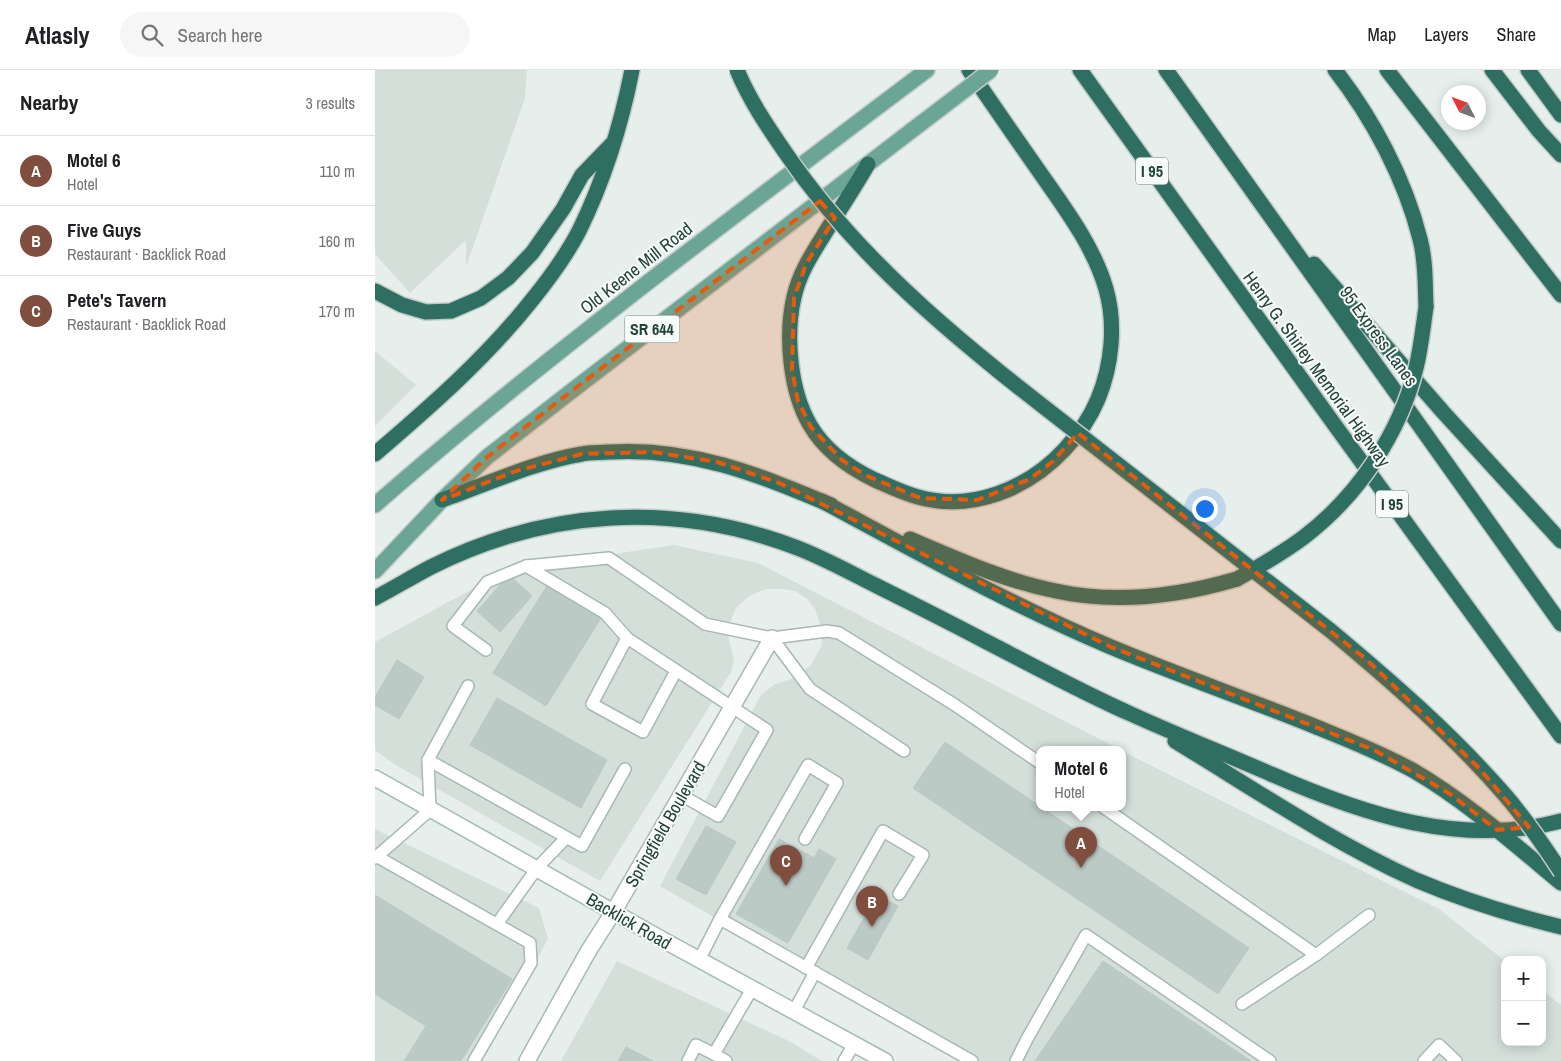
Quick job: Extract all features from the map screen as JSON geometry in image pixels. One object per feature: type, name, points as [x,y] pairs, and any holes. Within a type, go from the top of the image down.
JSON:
[{"type":"highway","points":[[375,454],[469,371],[512,325],[550,278],[578,233],[594,197],[616,139],[632,70]]},
{"type":"highway","points":[[737,70],[742,83],[769,130],[801,176],[838,221],[908,294],[953,334],[1030,396],[1331,631],[1373,666],[1437,725],[1505,796],[1561,872]]},
{"type":"highway","points":[[868,164],[805,264],[794,298],[790,335],[791,370],[798,401],[811,427],[825,445],[841,460],[865,475],[891,487],[920,498],[953,501],[977,500],[1005,492],[1030,479],[1053,462],[1091,415],[1105,379],[1110,355],[1112,320],[1106,290],[1094,258],[1085,241],[1064,207],[969,70]]},
{"type":"highway","name":"Henry G. Shirley Memorial Highway","points":[[1080,70],[1561,736]]},
{"type":"highway","name":"95 Express Lanes","points":[[1166,70],[1561,624]]},
{"type":"highway","points":[[442,500],[516,472],[583,454],[622,451],[653,452],[717,462],[779,483],[966,563],[1010,579],[1057,592],[1093,596],[1163,595],[1193,591],[1237,579],[1273,558],[1306,535],[1334,510],[1360,480],[1384,444],[1402,410],[1416,368],[1425,307],[1422,248],[1409,202],[1396,170],[1370,122],[1335,70]]},
{"type":"highway","points":[[1387,70],[1561,295]]},
{"type":"highway","points":[[1492,70],[1539,131],[1561,155]]},
{"type":"highway","points":[[1528,70],[1561,115]]},
{"type":"highway","points":[[375,291],[403,305],[425,312],[451,311],[481,298],[508,278],[533,253],[563,209],[582,175],[616,139]]},
{"type":"highway","points":[[1255,195],[1443,412],[1561,541]]},
{"type":"highway","points":[[822,501],[1023,608],[1085,635],[1374,750],[1450,794],[1489,823],[1561,883]]},
{"type":"highway","points":[[375,598],[432,567],[468,551],[545,527],[586,519],[626,516],[667,517],[709,523],[754,533],[796,547],[855,575],[1129,714],[1333,837],[1416,879],[1476,903],[1561,927]]},
{"type":"highway","points":[[1129,714],[1311,791],[1407,822],[1434,828],[1484,831],[1511,830],[1561,821]]},
{"type":"main road","name":"Old Keene Mill Road","points":[[375,505],[526,378],[770,188],[927,70]]},
{"type":"main road","name":"SR 644","points":[[375,571],[442,500],[487,457],[991,70]]},
{"type":"main road","name":"Springfield Boulevard","points":[[527,1061],[589,950],[614,911],[772,638]]},
{"type":"main road","name":"Backlick Road","points":[[375,778],[699,960],[885,1061]]},
{"type":"lane","points":[[486,650],[453,626],[487,582],[526,566],[609,558],[705,624],[772,638],[827,631],[839,633],[955,705],[1036,760]]},
{"type":"lane","points":[[526,566],[605,612],[627,638],[767,730],[718,816],[681,796]]},
{"type":"lane","points":[[627,638],[592,704],[643,732],[676,671]]},
{"type":"lane","points":[[772,638],[810,689],[904,751]]},
{"type":"lane","points":[[468,686],[428,760],[430,810],[376,857],[530,943],[531,963],[474,1061]]},
{"type":"lane","points":[[428,760],[582,846],[625,769]]},
{"type":"lane","points":[[699,960],[720,919],[808,765],[837,783],[805,839]]},
{"type":"lane","points":[[1109,811],[1316,954]]},
{"type":"lane","points":[[794,1011],[810,970],[883,831],[923,855],[899,894]]},
{"type":"lane","points":[[497,924],[537,868],[566,838]]},
{"type":"lane","points":[[1242,1004],[1369,916]]},
{"type":"lane","points":[[720,919],[972,1061]]},
{"type":"lane","points":[[1016,1061],[1087,935],[1270,1061]]},
{"type":"lane","points":[[714,1054],[752,989]]},
{"type":"lane","points":[[844,1061],[853,1044]]},
{"type":"lane","points":[[688,1061],[697,1045],[726,1061]]},
{"type":"lane","points":[[1424,1061],[1439,1045],[1456,1061]]},
{"type":"highlighted area","points":[[820,201],[835,218],[806,264],[794,298],[792,370],[798,401],[811,427],[842,460],[865,475],[920,498],[977,500],[1030,479],[1052,462],[1078,433],[1366,659],[1479,768],[1529,827],[1497,830],[1450,794],[1374,750],[1111,647],[779,483],[717,462],[653,452],[582,454],[516,471],[442,500],[487,457]]},
{"type":"shaded area","points":[[375,70],[527,70],[525,98],[466,267],[466,240],[410,293],[375,254]]},
{"type":"shaded area","points":[[375,351],[416,385],[375,426]]},
{"type":"shaded area","points":[[674,545],[758,563],[1113,746],[1036,746],[1036,811],[1126,811],[1126,753],[1439,909],[1501,958],[1501,1046],[1546,1046],[1546,993],[1561,1005],[1561,1061],[963,1061],[660,886],[761,695],[775,684],[791,679],[811,665],[822,645],[821,627],[815,609],[807,599],[795,591],[766,589],[749,596],[736,608],[730,622],[728,635],[734,661],[731,672],[600,881],[394,764],[375,750],[375,642],[507,570]]},
{"type":"shaded area","points":[[375,829],[539,908],[548,939],[481,1061],[375,1061]]},
{"type":"shaded area","points":[[617,961],[791,1042],[822,1061],[561,1061]]},
{"type":"building","points":[[509,575],[532,596],[500,632],[477,611]]},
{"type":"building","points":[[548,584],[601,618],[546,706],[493,673]]},
{"type":"building","points":[[397,660],[424,677],[399,719],[375,705],[375,697]]},
{"type":"building","points":[[497,698],[607,760],[581,808],[470,745]]},
{"type":"building","points":[[945,742],[1036,804],[1036,811],[1047,811],[1249,948],[1218,994],[913,788]]},
{"type":"building","points":[[706,826],[736,842],[706,895],[676,879]]},
{"type":"building","points":[[779,839],[814,858],[819,849],[836,859],[788,943],[736,914]]},
{"type":"building","points":[[375,895],[512,979],[461,1061],[404,1061],[426,1026],[375,994]]},
{"type":"building","points":[[877,895],[898,906],[868,960],[847,948]]},
{"type":"building","points":[[1103,961],[1251,1061],[1035,1061]]},
{"type":"building","points":[[626,1047],[653,1061],[618,1061]]},
{"type":"place","name":"Motel 6","points":[[1081,868]]},
{"type":"place","name":"Pete's Tavern","points":[[786,886]]},
{"type":"place","name":"Five Guys","points":[[872,927]]}]
